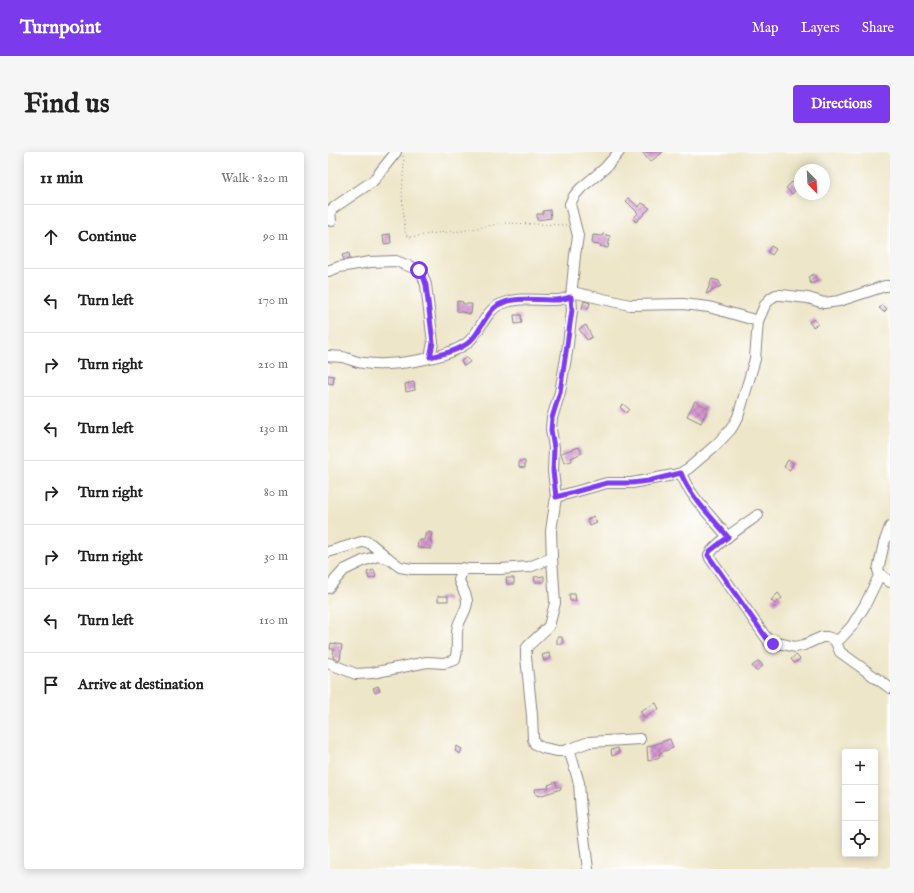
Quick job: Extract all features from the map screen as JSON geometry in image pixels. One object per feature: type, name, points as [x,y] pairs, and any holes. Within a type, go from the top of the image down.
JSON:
[{"type":"street","points":[[331,221],[330,212],[336,206],[373,181],[396,152]]},
{"type":"street","points":[[619,152],[605,168],[589,180],[574,196],[570,204],[578,236],[571,295],[572,310],[560,392],[551,430],[554,448],[553,471],[556,497],[551,531],[555,603],[552,618],[548,626],[526,649],[533,739],[535,744],[543,748],[558,751],[589,742],[640,739]]},
{"type":"street","points":[[328,271],[339,267],[370,262],[396,261],[419,270],[426,285],[433,343],[430,357]]},
{"type":"street","points":[[556,497],[607,483],[632,483],[648,481],[681,473],[717,444],[731,429],[738,418],[755,359],[758,321],[765,305],[771,298],[776,295],[781,295],[808,298],[824,303],[839,301],[885,286],[890,286]]},
{"type":"street","points":[[328,356],[344,357],[363,363],[396,364],[430,357],[459,348],[467,343],[473,338],[494,308],[500,304],[528,298],[555,300],[571,295],[630,305],[683,304],[709,308],[758,321]]},
{"type":"street","points":[[681,473],[684,482],[693,495],[728,537]]},
{"type":"street","points":[[758,516],[710,551],[708,555],[770,643],[795,647],[804,645],[822,637],[835,640],[840,639],[852,626],[865,605],[880,574]]},
{"type":"street","points":[[890,527],[884,543],[878,570],[880,574],[890,582]]},
{"type":"street","points":[[328,552],[364,541],[371,544],[400,567],[412,569],[502,569],[529,567],[552,558]]},
{"type":"street","points":[[328,588],[344,570],[352,566],[378,556],[388,558]]},
{"type":"street","points":[[328,663],[356,674],[372,673],[427,662],[444,663],[455,660],[457,652],[457,628],[467,604],[467,598],[459,580],[463,568]]},
{"type":"street","points":[[835,640],[840,652],[890,688]]},
{"type":"street","points":[[569,749],[579,783],[580,807],[588,869]]},
{"type":"path","points":[[402,152],[404,161],[402,195],[405,232],[407,236],[411,237],[462,231],[505,223],[576,225]]},
{"type":"building","points":[[642,152],[663,152],[650,162]]},
{"type":"building","points":[[792,182],[794,184],[794,192],[792,194],[786,188]]},
{"type":"building","points":[[628,198],[639,207],[642,203],[650,208],[636,222],[633,219],[638,213],[626,201]]},
{"type":"building","points":[[550,210],[551,218],[537,220],[537,214],[543,214],[543,211]]},
{"type":"building","points":[[390,234],[391,243],[384,244],[383,235]]},
{"type":"building","points":[[603,234],[610,236],[608,248],[600,246],[601,245],[592,244],[593,235],[602,236]]},
{"type":"building","points":[[771,246],[776,249],[772,255],[767,252]]},
{"type":"building","points":[[349,253],[350,259],[344,260],[342,255]]},
{"type":"building","points":[[814,274],[818,281],[811,284],[808,277]]},
{"type":"building","points":[[712,279],[719,281],[721,286],[706,294]]},
{"type":"building","points":[[457,301],[463,302],[463,304],[472,304],[471,314],[457,311]]},
{"type":"building","points":[[584,301],[590,303],[588,309],[582,308]]},
{"type":"building","points":[[883,305],[887,309],[884,312],[879,308]]},
{"type":"building","points":[[514,315],[521,315],[522,323],[515,324]]},
{"type":"building","points":[[814,319],[818,324],[813,327],[809,322]]},
{"type":"building","points":[[586,325],[592,337],[587,340],[579,329]]},
{"type":"building","points":[[467,357],[470,362],[464,366],[461,361]]},
{"type":"building","points":[[328,375],[334,376],[333,384],[328,383]]},
{"type":"building","points":[[414,382],[415,390],[406,392],[405,384]]},
{"type":"building","points":[[695,401],[708,408],[701,423],[687,416]]},
{"type":"building","points":[[623,404],[629,409],[626,413],[620,407]]},
{"type":"building","points":[[579,447],[582,453],[571,458],[572,461],[564,463],[561,453]]},
{"type":"building","points":[[788,460],[793,463],[790,470],[784,467]]},
{"type":"building","points":[[519,461],[525,461],[525,468],[519,467]]},
{"type":"building","points":[[593,516],[597,523],[590,526],[587,520]]},
{"type":"building","points":[[426,532],[432,533],[430,541],[432,541],[431,549],[417,548],[418,540],[424,540]]},
{"type":"building","points":[[374,570],[376,577],[369,579],[367,572]]},
{"type":"building","points":[[544,576],[544,582],[535,582],[534,577]]},
{"type":"building","points":[[506,578],[514,578],[514,584],[507,584]]},
{"type":"building","points":[[778,593],[782,598],[775,604],[771,600]]},
{"type":"building","points":[[569,594],[575,594],[576,601],[570,601]]},
{"type":"building","points":[[438,596],[448,596],[448,601],[438,601]]},
{"type":"building","points":[[557,637],[562,637],[563,644],[557,644]]},
{"type":"building","points":[[331,643],[342,645],[340,660],[333,658],[334,649],[330,649]]},
{"type":"building","points":[[549,653],[551,658],[544,661],[542,655]]},
{"type":"building","points":[[796,655],[800,659],[794,663],[791,659]]},
{"type":"building","points":[[759,661],[763,666],[756,671],[752,666]]},
{"type":"building","points":[[378,686],[380,691],[375,693],[373,688]]},
{"type":"building","points":[[656,703],[659,709],[644,718],[640,711]]},
{"type":"building","points":[[670,739],[673,748],[659,753],[660,757],[648,761],[647,747]]},
{"type":"building","points":[[457,746],[462,749],[460,754],[455,751]]},
{"type":"building","points":[[618,748],[619,753],[612,756],[611,750]]},
{"type":"building","points":[[556,782],[557,787],[561,787],[561,789],[539,796],[536,795],[535,789],[549,788],[548,785]]},
{"type":"route","points":[[419,270],[426,285],[433,343],[430,357],[459,348],[467,343],[473,338],[487,316],[500,304],[528,298],[555,300],[571,297],[572,310],[560,392],[552,418],[551,430],[554,448],[553,471],[556,497],[607,483],[632,483],[648,481],[681,473],[684,482],[693,495],[728,537],[710,551],[708,555],[770,643],[773,644]]}]
